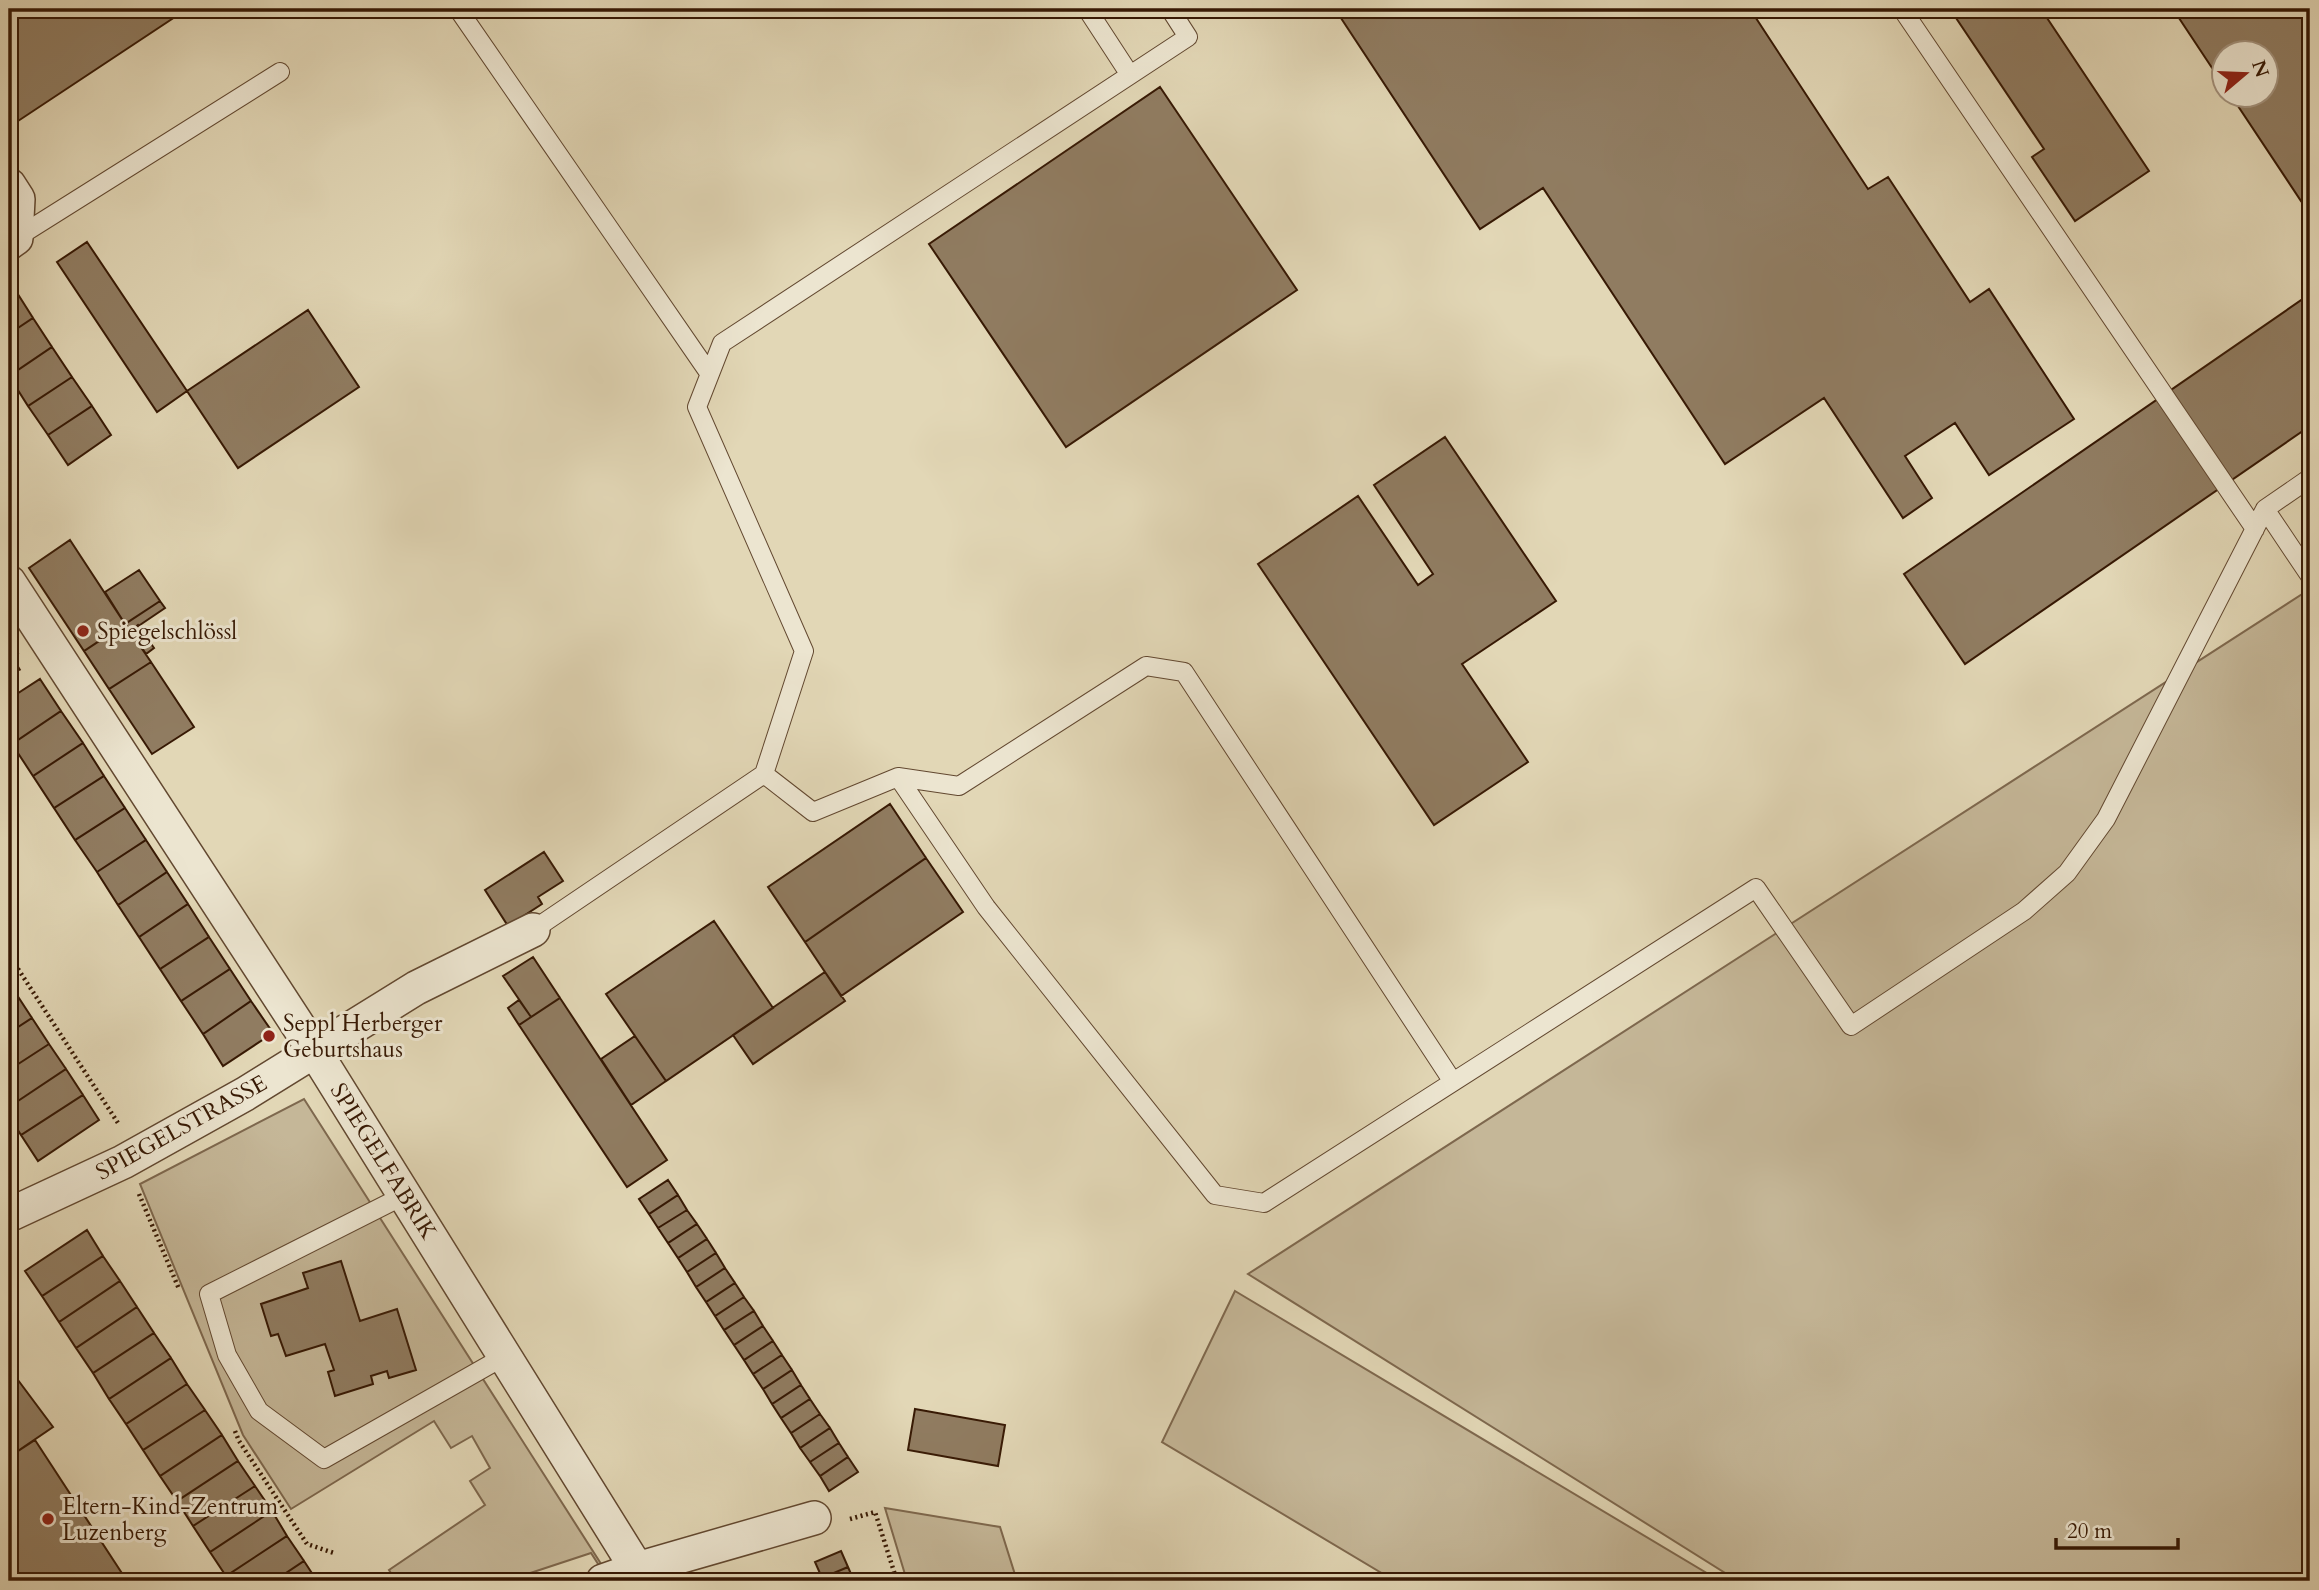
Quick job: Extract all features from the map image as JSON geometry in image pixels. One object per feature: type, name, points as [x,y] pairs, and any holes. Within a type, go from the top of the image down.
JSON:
[{"type":"street","points":[[9,186],[18,200],[12,241]]},
{"type":"street","name":"SPIEGELFABRIK","points":[[9,582],[314,1050],[637,1569]]},
{"type":"street","name":"SPIEGELSTRASSE","points":[[9,1215],[110,1169],[245,1094],[416,988],[533,930]]},
{"type":"street","points":[[603,1581],[814,1518]]},
{"type":"lane","points":[[458,9],[709,373]]},
{"type":"lane","points":[[1087,9],[1130,75]]},
{"type":"lane","points":[[533,930],[764,774],[804,650],[697,407],[722,343],[1188,37],[1170,9]]},
{"type":"lane","points":[[1902,9],[2255,529]]},
{"type":"lane","points":[[12,241],[281,72]]},
{"type":"lane","points":[[898,777],[986,907],[1215,1195],[1264,1203],[1755,888],[1851,1026],[2024,911],[2067,873],[2106,819],[2265,509],[2310,478]]},
{"type":"lane","points":[[2265,509],[2310,576]]},
{"type":"lane","points":[[764,774],[813,812],[898,777],[960,786],[1146,666],[1184,672],[1453,1082]]},
{"type":"lane","points":[[405,1195],[209,1294],[227,1355],[259,1410],[324,1459],[505,1356]]},
{"type":"path","points":[[9,955],[138,1153]]},
{"type":"path","points":[[814,1518],[829,1526],[875,1512],[897,1581]]},
{"type":"shaded area","points":[[2310,589],[2310,1581],[1738,1581],[1248,1274]]},
{"type":"shaded area","points":[[304,1099],[612,1581],[609,1581],[591,1553],[506,1581],[396,1581],[389,1570],[485,1505],[470,1481],[490,1468],[472,1436],[451,1448],[434,1421],[291,1509],[243,1435],[140,1184]]},
{"type":"shaded area","points":[[1235,1291],[1720,1581],[1395,1581],[1162,1442]]},
{"type":"shaded area","points":[[885,1508],[1000,1527],[1017,1581],[907,1581]]},
{"type":"building","points":[[9,9],[187,9],[9,127]]},
{"type":"building","points":[[1335,9],[1750,9],[1868,189],[1888,177],[1970,302],[1989,289],[2074,419],[1989,475],[1955,423],[1905,456],[1932,498],[1903,518],[1824,398],[1725,464],[1543,188],[1480,229]]},
{"type":"building","points":[[1950,9],[2041,9],[2149,171],[2075,221],[2032,157],[2044,149]]},
{"type":"building","points":[[2173,9],[2310,9],[2310,195],[2301,201],[2239,108],[2280,108],[2280,38],[2210,38],[2210,65]]},
{"type":"building","points":[[1160,87],[1297,290],[1066,447],[929,244]]},
{"type":"building","points":[[87,242],[187,391],[157,412],[57,262]]},
{"type":"building","points":[[14,288],[33,318],[9,334],[9,292]]},
{"type":"building","points":[[2310,294],[2310,426],[1965,664],[1904,574]]},
{"type":"building","points":[[308,310],[359,387],[238,468],[187,391]]},
{"type":"building","points":[[33,318],[52,347],[9,376],[9,334]]},
{"type":"building","points":[[52,347],[72,377],[28,406],[9,376]]},
{"type":"building","points":[[72,377],[92,406],[48,435],[28,406]]},
{"type":"building","points":[[92,406],[111,435],[68,465],[48,435]]},
{"type":"building","points":[[1445,437],[1556,601],[1462,664],[1528,762],[1434,825],[1258,564],[1358,496],[1418,585],[1433,574],[1374,485]]},
{"type":"building","points":[[70,540],[125,624],[84,651],[29,568]]},
{"type":"building","points":[[139,570],[160,601],[125,624],[105,592]]},
{"type":"building","points":[[160,601],[165,608],[131,631],[125,624]]},
{"type":"building","points":[[125,624],[151,662],[109,689],[84,651]]},
{"type":"building","points":[[138,625],[154,648],[146,654],[131,631]]},
{"type":"building","points":[[9,639],[18,653],[9,660]]},
{"type":"building","points":[[151,662],[194,727],[152,754],[109,689]]},
{"type":"building","points":[[40,679],[61,711],[12,744],[9,739],[9,699]]},
{"type":"building","points":[[61,711],[83,743],[33,776],[12,744]]},
{"type":"building","points":[[83,743],[104,776],[54,808],[33,776]]},
{"type":"building","points":[[104,776],[125,808],[75,840],[54,808]]},
{"type":"building","points":[[890,804],[926,858],[805,942],[768,887]]},
{"type":"building","points":[[125,808],[146,840],[97,872],[75,840]]},
{"type":"building","points":[[146,840],[167,872],[118,905],[97,872]]},
{"type":"building","points":[[544,852],[563,881],[538,897],[542,904],[508,926],[485,890]]},
{"type":"building","points":[[926,858],[963,912],[841,996],[805,942]]},
{"type":"building","points":[[167,872],[188,904],[139,937],[118,905]]},
{"type":"building","points":[[188,904],[209,937],[160,969],[139,937]]},
{"type":"building","points":[[714,921],[773,1008],[666,1081],[606,994]]},
{"type":"building","points":[[209,937],[230,969],[181,1001],[160,969]]},
{"type":"building","points":[[533,957],[560,998],[531,1017],[503,976]]},
{"type":"building","points":[[230,969],[251,1001],[203,1034],[181,1001]]},
{"type":"building","points":[[825,972],[845,1001],[753,1064],[733,1035]]},
{"type":"building","points":[[15,992],[32,1018],[9,1033],[9,996]]},
{"type":"building","points":[[560,998],[667,1160],[627,1187],[519,1025]]},
{"type":"building","points":[[519,1000],[531,1017],[519,1025],[508,1008]]},
{"type":"building","points":[[251,1001],[273,1033],[223,1066],[203,1034]]},
{"type":"building","points":[[32,1018],[49,1044],[9,1070],[9,1033]]},
{"type":"building","points":[[635,1036],[666,1081],[631,1105],[601,1059]]},
{"type":"building","points":[[49,1044],[66,1069],[9,1107],[9,1070]]},
{"type":"building","points":[[66,1069],[83,1095],[21,1135],[9,1116],[9,1107]]},
{"type":"building","points":[[83,1095],[99,1120],[38,1161],[21,1135]]},
{"type":"building","points":[[668,1180],[678,1195],[649,1214],[639,1199]]},
{"type":"building","points":[[678,1195],[687,1210],[658,1228],[649,1214]]},
{"type":"building","points":[[687,1210],[697,1224],[668,1243],[658,1228]]},
{"type":"building","points":[[697,1224],[707,1239],[678,1258],[668,1243]]},
{"type":"building","points":[[87,1230],[103,1256],[42,1296],[25,1271]]},
{"type":"building","points":[[707,1239],[716,1253],[687,1272],[678,1258]]},
{"type":"building","points":[[716,1253],[725,1268],[696,1287],[687,1272]]},
{"type":"building","points":[[103,1256],[120,1281],[59,1322],[42,1296]]},
{"type":"building","points":[[341,1261],[360,1321],[397,1309],[416,1370],[389,1378],[387,1371],[371,1376],[373,1384],[335,1396],[328,1372],[334,1370],[325,1344],[286,1356],[278,1334],[271,1336],[261,1304],[308,1288],[303,1273]]},
{"type":"building","points":[[725,1268],[735,1283],[706,1302],[696,1287]]},
{"type":"building","points":[[120,1281],[137,1307],[76,1348],[59,1322]]},
{"type":"building","points":[[735,1283],[744,1297],[715,1316],[706,1302]]},
{"type":"building","points":[[744,1297],[754,1311],[724,1330],[715,1316]]},
{"type":"building","points":[[137,1307],[154,1333],[93,1373],[76,1348]]},
{"type":"building","points":[[754,1311],[763,1326],[734,1345],[724,1330]]},
{"type":"building","points":[[763,1326],[773,1341],[744,1360],[734,1345]]},
{"type":"building","points":[[154,1333],[171,1358],[109,1399],[93,1373]]},
{"type":"building","points":[[773,1341],[782,1355],[753,1374],[744,1360]]},
{"type":"building","points":[[782,1355],[792,1370],[763,1389],[753,1374]]},
{"type":"building","points":[[171,1358],[187,1384],[126,1424],[109,1399]]},
{"type":"building","points":[[9,1368],[53,1427],[9,1457]]},
{"type":"building","points":[[792,1370],[801,1385],[772,1404],[763,1389]]},
{"type":"building","points":[[187,1384],[205,1410],[143,1450],[126,1424]]},
{"type":"building","points":[[801,1385],[810,1399],[781,1418],[772,1404]]},
{"type":"building","points":[[810,1399],[820,1414],[791,1433],[781,1418]]},
{"type":"building","points":[[915,1409],[1005,1425],[998,1466],[908,1450]]},
{"type":"building","points":[[205,1410],[222,1435],[160,1476],[143,1450]]},
{"type":"building","points":[[820,1414],[830,1428],[800,1448],[791,1433]]},
{"type":"building","points":[[830,1428],[839,1443],[810,1462],[800,1448]]},
{"type":"building","points":[[222,1435],[238,1461],[177,1501],[160,1476]]},
{"type":"building","name":"Eltern-Kind-Zentrum Luzenberg","points":[[35,1440],[127,1581],[9,1581],[9,1457]]},
{"type":"building","points":[[839,1443],[848,1457],[820,1476],[810,1462]]},
{"type":"building","points":[[848,1457],[858,1472],[829,1491],[820,1476]]},
{"type":"building","points":[[238,1461],[255,1486],[193,1526],[177,1501]]},
{"type":"building","points":[[255,1486],[272,1511],[210,1552],[193,1526]]},
{"type":"building","points":[[272,1511],[287,1536],[226,1576],[210,1552]]},
{"type":"building","points":[[287,1536],[304,1561],[274,1581],[229,1581],[226,1576]]},
{"type":"building","points":[[841,1551],[848,1567],[822,1578],[815,1562]]},
{"type":"building","points":[[304,1561],[317,1581],[274,1581]]},
{"type":"building","points":[[848,1567],[854,1581],[823,1581],[822,1578]]},
{"type":"place","name":"Spiegelschlössl","points":[[83,631]]},
{"type":"place","name":"Seppl Herberger Geburtshaus","points":[[269,1036]]},
{"type":"place","name":"Eltern-Kind-Zentrum Luzenberg","points":[[48,1519]]}]
